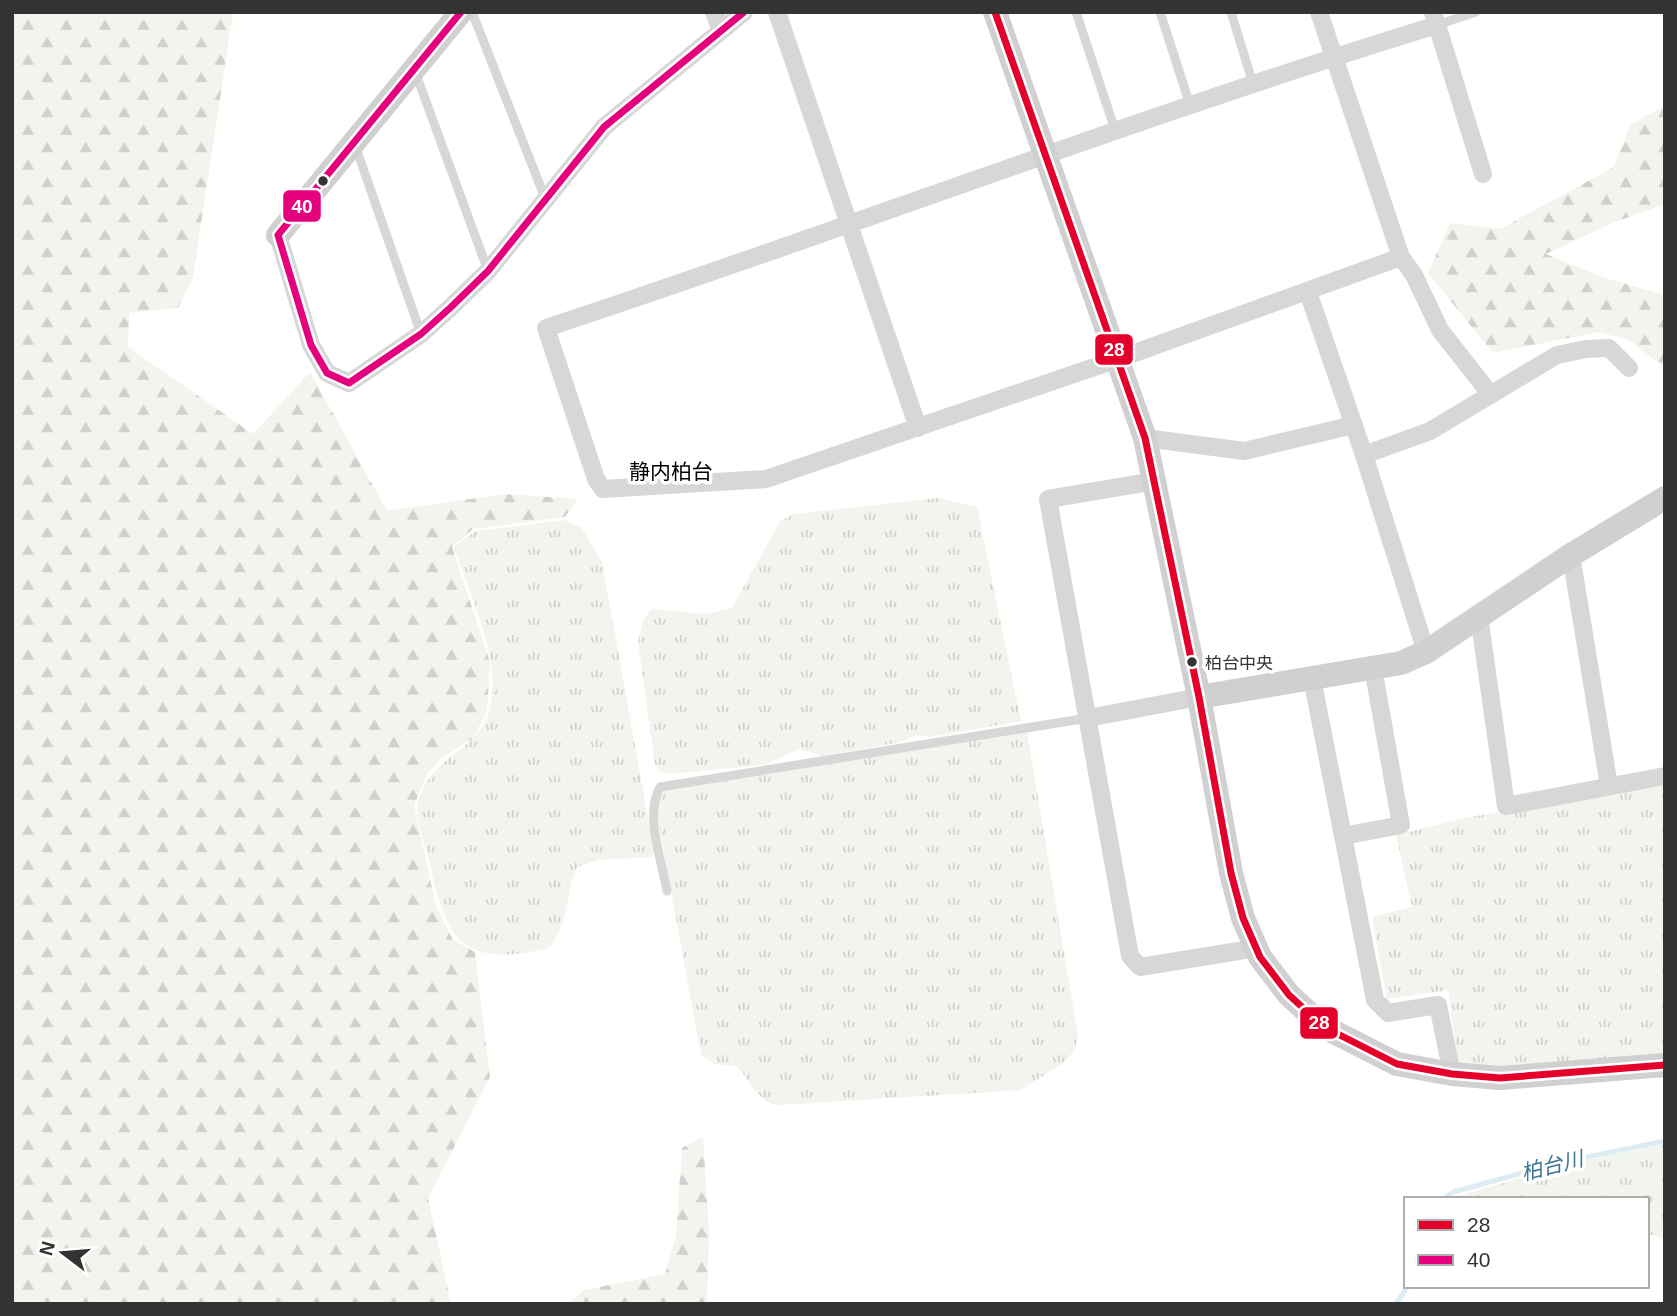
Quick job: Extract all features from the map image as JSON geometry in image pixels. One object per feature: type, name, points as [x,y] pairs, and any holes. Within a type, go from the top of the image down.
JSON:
[{"type":"street","points":[[461,12],[278,235],[311,345],[327,373],[349,383],[421,334],[488,271],[604,127],[744,12]]},
{"type":"street","points":[[714,12],[721,31]]},
{"type":"street","points":[[777,12],[918,428]]},
{"type":"street","points":[[995,12],[1145,438],[1199,697],[1231,873],[1243,918],[1256,948],[1289,995],[1324,1027],[1397,1064],[1452,1074],[1513,1077],[1665,1065]]},
{"type":"street","points":[[1319,12],[1401,257],[1414,275],[1440,330],[1491,395]]},
{"type":"street","points":[[1401,257],[1118,359],[766,479],[603,489],[596,479],[546,328],[850,226],[1045,153],[1333,57],[1435,19],[1483,174]]},
{"type":"street","points":[[1308,292],[1364,455],[1426,652]]},
{"type":"street","points":[[1364,455],[1430,431],[1557,355],[1609,348],[1629,368]]},
{"type":"street","points":[[1145,438],[1244,451],[1354,425]]},
{"type":"street","points":[[1155,481],[1048,499],[1130,956],[1140,967],[1157,966],[1256,948]]},
{"type":"street","points":[[1088,718],[1401,663],[1426,652],[1571,555],[1665,498]]},
{"type":"street","points":[[1571,555],[1609,786]]},
{"type":"street","points":[[1479,616],[1506,806],[1665,776]]},
{"type":"street","points":[[1343,836],[1401,825],[1373,668]]},
{"type":"street","points":[[1312,678],[1375,1000],[1388,1013],[1438,1005],[1452,1074]]},
{"type":"lane","points":[[472,12],[545,198]]},
{"type":"lane","points":[[1076,12],[1115,130]]},
{"type":"lane","points":[[1160,12],[1190,105]]},
{"type":"lane","points":[[1231,12],[1253,83]]},
{"type":"lane","points":[[1435,19],[1476,12]]},
{"type":"lane","points":[[414,69],[488,271]]},
{"type":"lane","points":[[354,142],[421,334]]},
{"type":"lane","points":[[667,891],[653,814],[653,799],[660,788],[1088,718]]},
{"type":"green space","points":[[12,12],[233,12],[193,277],[178,308],[129,313],[128,347],[253,434],[310,372],[387,511],[505,494],[578,499],[565,517],[473,529],[452,547],[490,662],[487,711],[473,738],[442,758],[428,773],[414,805],[436,906],[453,940],[475,952],[490,1077],[428,1198],[451,1304],[12,1304]]},
{"type":"green space","points":[[1660,108],[1665,108],[1665,204],[1615,222],[1546,254],[1602,277],[1665,295],[1665,368],[1629,340],[1599,332],[1493,353],[1428,273],[1450,223],[1500,229],[1614,167],[1630,125]]},
{"type":"green space","points":[[938,498],[977,507],[1021,721],[930,737],[917,735],[896,743],[822,756],[800,749],[763,765],[670,774],[659,771],[655,764],[638,642],[644,618],[652,609],[706,614],[732,608],[780,521],[794,514]]},
{"type":"green space","points":[[564,520],[581,527],[602,562],[654,852],[651,857],[598,860],[577,867],[560,929],[549,948],[495,954],[477,950],[462,941],[451,928],[435,887],[417,815],[418,802],[433,773],[465,746],[483,726],[489,712],[492,693],[492,672],[483,629],[454,547],[475,531]]},
{"type":"green space","points":[[1027,732],[1078,1036],[1075,1050],[1063,1063],[1021,1090],[778,1105],[765,1100],[736,1066],[714,1064],[701,1055],[657,814],[661,794],[667,790]]},
{"type":"green space","points":[[1665,786],[1665,1056],[1526,1070],[1458,1063],[1448,990],[1387,999],[1372,917],[1412,907],[1396,835],[1469,817]]},
{"type":"green space","points":[[703,1137],[709,1232],[707,1304],[568,1304],[584,1290],[665,1274],[676,1235],[682,1148]]},
{"type":"green space","points":[[1665,1144],[1665,1238],[1649,1234],[1649,1197],[1456,1197],[1564,1165]]},
{"type":"waterway","name":"柏台川","points":[[1446,1197],[1453,1192],[1563,1162],[1665,1141]]},
{"type":"waterway","name":"柏台川","points":[[1396,1304],[1407,1288]]},
{"type":"transit line","name":"40","points":[[461,12],[278,235],[311,345],[327,373],[349,383],[421,334],[450,308],[488,271],[604,127],[744,12]]},
{"type":"transit line","name":"28","points":[[995,12],[1145,438],[1199,697],[1231,873],[1243,918],[1260,957],[1289,995],[1324,1027],[1397,1064],[1452,1074],[1500,1078],[1665,1065]]},
{"type":"place","name":"柏台中央","points":[[1192,662]]},
{"type":"district","name":"静内柏台","points":[[671,472]]}]
